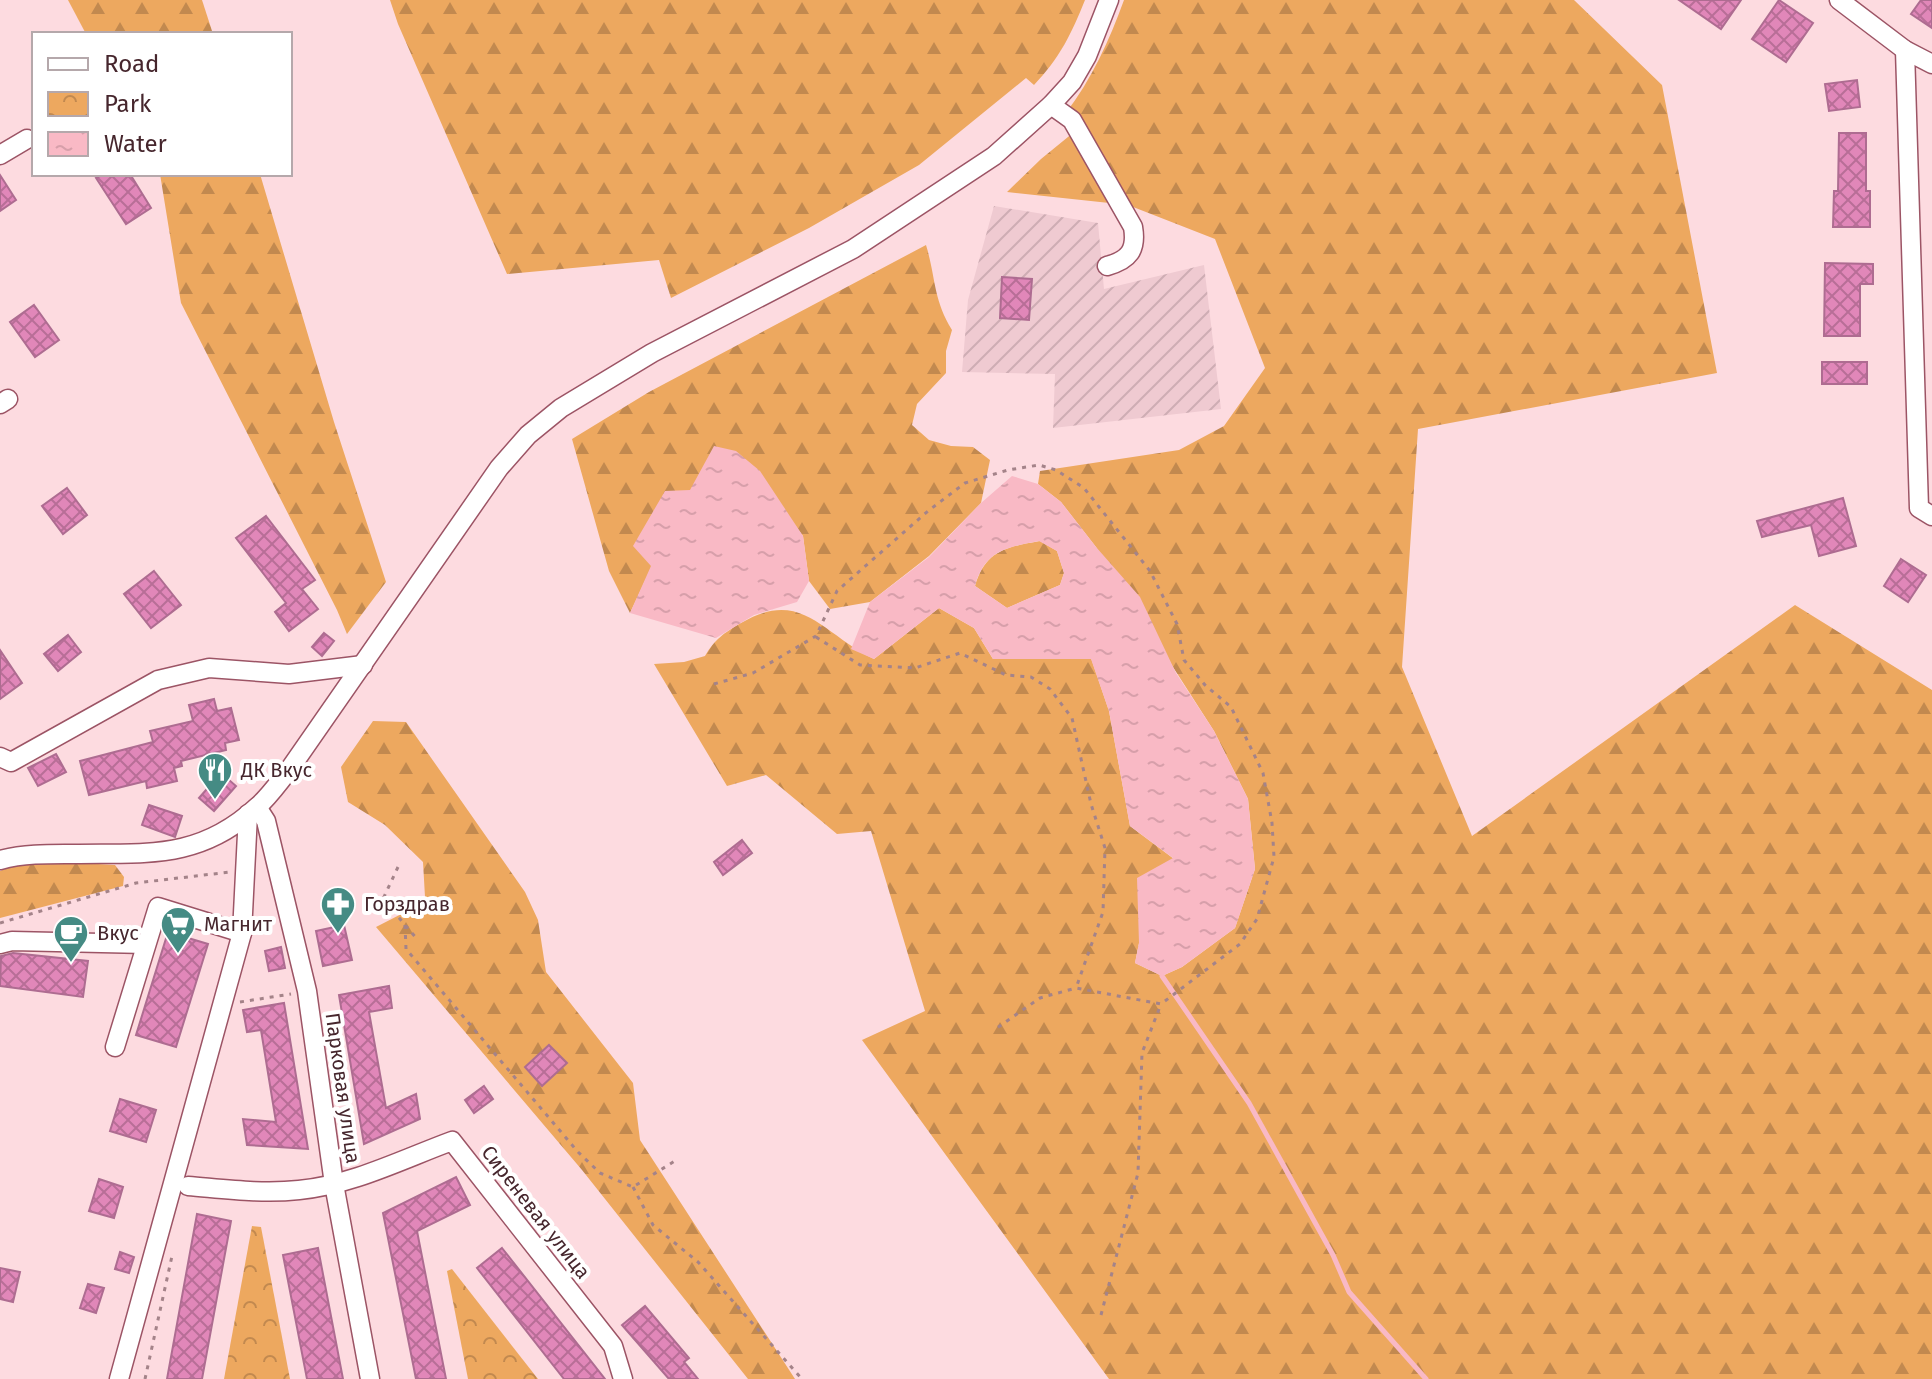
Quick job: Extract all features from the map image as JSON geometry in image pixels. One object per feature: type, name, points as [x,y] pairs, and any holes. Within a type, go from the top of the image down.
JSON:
[{"type":"street","points":[[0,860],[28,854],[155,853],[185,849],[209,841],[253,810],[289,770],[499,468],[528,435],[561,408],[652,353],[853,249],[994,156],[1072,82],[1087,56],[1109,0]]},
{"type":"street","points":[[1839,0],[1905,50],[1932,64]]},
{"type":"street","points":[[1905,50],[1919,508],[1932,516]]},
{"type":"street","points":[[1051,105],[1072,120],[1133,227],[1136,241],[1130,253],[1118,263],[1107,266]]},
{"type":"street","points":[[0,155],[27,139]]},
{"type":"street","points":[[0,757],[11,762],[158,680],[181,673],[209,668],[289,674],[363,665]]},
{"type":"street","points":[[119,1379],[242,933],[253,810]]},
{"type":"street","name":"Парковая улица","points":[[253,810],[266,821],[307,991],[334,1184],[370,1379]]},
{"type":"street","points":[[115,1047],[158,907],[242,933]]},
{"type":"street","points":[[0,944],[12,941],[146,944]]},
{"type":"street","name":"Сиреневая улица","points":[[188,1186],[300,1190],[334,1184],[452,1141],[613,1346],[623,1379]]},
{"type":"path","points":[[714,684],[753,673],[816,636],[837,591],[928,511],[965,483],[1008,470],[1039,465],[1056,470],[1084,488],[1150,571],[1177,624],[1184,660],[1205,685],[1231,707],[1263,773],[1272,823],[1274,857],[1257,919],[1240,944],[1161,1004],[1142,1053],[1138,1173],[1101,1315]]},
{"type":"path","points":[[816,636],[860,665],[915,668],[960,653],[1006,675],[1031,677],[1050,689],[1072,718],[1091,804],[1105,848],[1103,912],[1076,988]]},
{"type":"path","points":[[398,867],[383,899],[417,939]]},
{"type":"path","points":[[0,923],[136,883],[247,870]]},
{"type":"path","points":[[405,925],[406,949],[578,1152],[600,1173],[633,1187],[653,1225],[698,1262],[802,1379]]},
{"type":"path","points":[[994,1030],[1040,998],[1076,988],[1161,1004]]},
{"type":"path","points":[[238,1003],[307,991]]},
{"type":"path","points":[[633,1187],[678,1159]]},
{"type":"path","points":[[145,1379],[175,1245]]},
{"type":"shaded area","points":[[994,206],[1098,223],[1104,289],[1204,265],[1221,409],[1053,428],[1055,374],[962,372],[968,300]]},
{"type":"green space","points":[[68,0],[202,0],[212,32],[85,32]]},
{"type":"green space","points":[[390,0],[1085,0],[1064,45],[1034,85],[1026,78],[919,165],[809,228],[671,298],[659,260],[507,274]]},
{"type":"green space","points":[[1124,0],[1574,0],[1662,85],[1717,373],[1418,429],[1402,667],[1472,836],[1795,605],[1932,690],[1932,1379],[1109,1379],[862,1040],[925,1011],[871,831],[837,834],[766,775],[727,786],[654,664],[684,662],[705,656],[725,633],[762,613],[780,610],[811,618],[874,659],[939,608],[974,628],[993,659],[1091,658],[1109,711],[1130,826],[1174,859],[1139,943],[1135,963],[1162,976],[1182,967],[1235,928],[1255,869],[1248,799],[1214,731],[1096,547],[1061,502],[1038,484],[1040,471],[1179,450],[1224,426],[1265,368],[1215,239],[1128,205],[1007,192],[1079,128],[1065,114],[1099,59]]},
{"type":"green space","points":[[160,176],[261,176],[334,422],[386,582],[347,634],[337,610],[181,303]]},
{"type":"green space","points":[[926,245],[938,298],[952,330],[946,351],[946,373],[917,404],[912,425],[929,440],[951,446],[973,447],[990,460],[981,503],[929,556],[870,602],[830,609],[809,581],[803,536],[782,508],[652,566],[630,613],[609,571],[572,439],[649,392]]},
{"type":"green space","points":[[1040,541],[1057,551],[1064,573],[1060,585],[1007,608],[975,586],[985,565],[998,553]]},
{"type":"green space","points":[[373,721],[406,722],[525,892],[538,920],[546,972],[633,1083],[640,1140],[795,1379],[748,1379],[582,1170],[376,927],[417,906],[425,897],[423,862],[385,825],[348,802],[341,767]]},
{"type":"green space","points":[[24,862],[115,865],[124,877],[123,886],[0,918],[0,871]]},
{"type":"green space","points":[[252,1226],[261,1227],[290,1379],[224,1379]]},
{"type":"green space","points":[[452,1269],[538,1379],[468,1379],[447,1271]]},
{"type":"water","points":[[714,446],[736,451],[760,471],[803,536],[809,581],[797,602],[754,615],[716,638],[630,613],[651,566],[633,546],[665,491],[690,490]]},
{"type":"water","points":[[1012,476],[1038,484],[1061,502],[1140,597],[1176,673],[1214,731],[1248,799],[1255,869],[1235,928],[1182,967],[1162,976],[1135,963],[1139,943],[1137,878],[1173,858],[1130,826],[1109,711],[1091,659],[993,659],[974,628],[939,608],[874,659],[851,649],[870,602],[929,557]],"holes":[[[1039,541],[1057,551],[1064,573],[1060,585],[1007,608],[975,586],[984,565],[1007,549]]]},
{"type":"building","points":[[1679,0],[1741,0],[1721,29]]},
{"type":"building","points":[[1779,0],[1813,23],[1786,62],[1752,39]]},
{"type":"building","points":[[1921,0],[1932,0],[1932,28],[1911,14]]},
{"type":"building","points":[[1857,80],[1860,107],[1829,111],[1825,84]]},
{"type":"building","points":[[1839,133],[1866,133],[1866,191],[1870,191],[1870,227],[1833,227],[1834,191],[1838,191]]},
{"type":"building","points":[[0,175],[16,200],[0,211]]},
{"type":"building","points":[[131,176],[151,208],[126,224],[96,178]]},
{"type":"building","points":[[1825,263],[1873,264],[1873,284],[1860,284],[1860,336],[1824,336]]},
{"type":"building","points":[[1002,277],[1032,279],[1029,320],[1000,318]]},
{"type":"building","points":[[34,305],[59,340],[35,357],[10,322]]},
{"type":"building","points":[[1822,362],[1867,362],[1867,384],[1822,384]]},
{"type":"building","points":[[67,488],[87,515],[63,534],[42,506]]},
{"type":"building","points":[[1843,498],[1856,546],[1819,556],[1811,525],[1762,537],[1757,521]]},
{"type":"building","points":[[266,516],[315,580],[302,589],[318,609],[289,631],[275,612],[286,603],[236,538]]},
{"type":"building","points":[[1901,559],[1926,575],[1908,602],[1884,586]]},
{"type":"building","points":[[154,571],[181,605],[151,628],[124,594]]},
{"type":"building","points":[[324,633],[334,641],[322,656],[312,647]]},
{"type":"building","points":[[68,635],[81,652],[58,671],[44,654]]},
{"type":"building","points":[[0,650],[22,683],[0,699]]},
{"type":"building","points":[[214,699],[217,711],[231,708],[239,740],[225,743],[226,750],[181,761],[182,766],[174,768],[177,781],[147,788],[146,781],[89,795],[80,761],[153,742],[150,731],[193,721],[189,705]]},
{"type":"building","points":[[56,754],[66,772],[38,786],[28,768]]},
{"type":"building","points":[[221,773],[236,786],[214,811],[199,798]]},
{"type":"building","points":[[149,805],[182,816],[175,837],[142,825]]},
{"type":"building","points":[[742,840],[752,853],[723,875],[714,862]]},
{"type":"building","points":[[344,925],[352,960],[323,966],[316,931]]},
{"type":"building","points":[[168,932],[208,944],[176,1047],[136,1035]]},
{"type":"building","points":[[281,947],[285,968],[269,971],[265,951]]},
{"type":"building","points":[[13,953],[88,961],[83,997],[0,986],[1,956]]},
{"type":"building","points":[[389,986],[392,1008],[369,1012],[386,1108],[416,1094],[420,1119],[364,1144],[339,995]]},
{"type":"building","points":[[284,1003],[308,1149],[247,1145],[243,1119],[276,1122],[261,1030],[247,1032],[243,1010]]},
{"type":"building","points":[[549,1045],[567,1063],[542,1086],[525,1067]]},
{"type":"building","points":[[484,1086],[493,1099],[474,1113],[465,1100]]},
{"type":"building","points":[[120,1099],[156,1110],[146,1142],[110,1131]]},
{"type":"building","points":[[456,1177],[470,1205],[417,1231],[446,1379],[416,1379],[383,1213]]},
{"type":"building","points":[[99,1179],[123,1187],[114,1218],[89,1211]]},
{"type":"building","points":[[197,1214],[231,1221],[202,1379],[167,1379]]},
{"type":"building","points":[[318,1248],[343,1379],[307,1379],[283,1255]]},
{"type":"building","points":[[502,1248],[605,1379],[564,1379],[477,1268]]},
{"type":"building","points":[[120,1252],[134,1257],[129,1273],[115,1269]]},
{"type":"building","points":[[0,1268],[20,1272],[13,1302],[0,1299]]},
{"type":"building","points":[[88,1284],[104,1288],[96,1313],[80,1308]]},
{"type":"building","points":[[645,1306],[689,1358],[684,1362],[698,1379],[669,1379],[622,1325]]},
{"type":"waterway","points":[[1162,976],[1249,1103],[1333,1255],[1349,1292],[1426,1379]]},
{"type":"place","name":"ДК Вкус","points":[[215,801]]},
{"type":"place","name":"Горздрав","points":[[338,935]]},
{"type":"place","name":"Магнит","points":[[178,955]]},
{"type":"place","name":"Вкус","points":[[71,964]]}]
